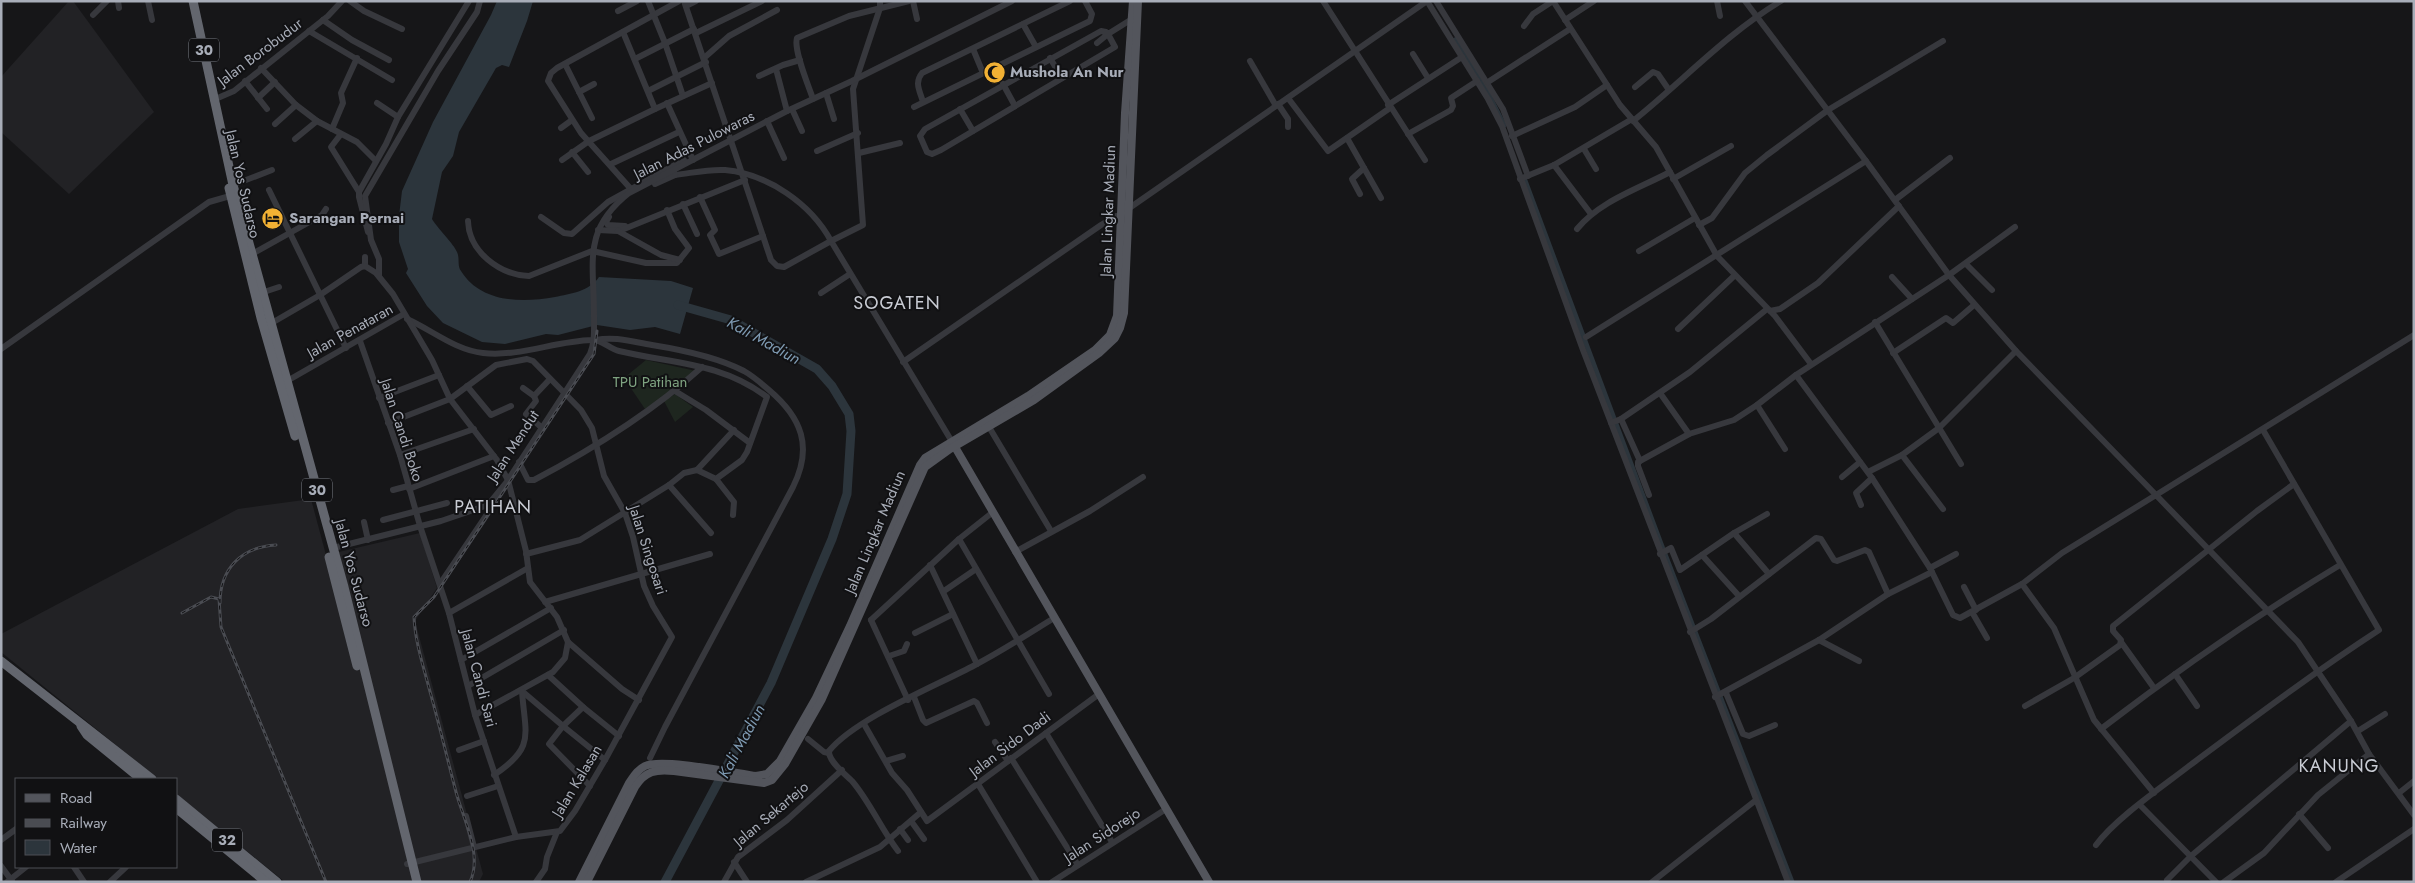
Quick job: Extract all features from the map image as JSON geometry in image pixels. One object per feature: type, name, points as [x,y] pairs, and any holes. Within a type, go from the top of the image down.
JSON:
[{"type":"highway","name":"Jalan Yos Sudarso","points":[[193,1],[261,318],[333,548],[410,863],[412,882]]},
{"type":"highway","name":"Jalan Yos Sudarso","points":[[213,100],[212,112],[230,196],[237,207],[252,254],[261,293],[287,380],[300,440],[338,588],[410,863],[417,882]]},
{"type":"highway","points":[[1,661],[79,724],[91,730],[151,778]]},
{"type":"highway","points":[[79,724],[87,735],[140,778]]},
{"type":"highway","name":"32","points":[[179,810],[252,866],[277,882]]},
{"type":"highway","name":"32","points":[[252,866],[266,882]]},
{"type":"main road","name":"Jalan Lingkar Madiun","points":[[579,882],[636,772],[650,764],[661,763],[675,768],[754,779],[764,783],[772,780],[785,764],[822,699],[915,473],[925,458],[989,427],[1056,384],[1099,353],[1115,338],[1124,313],[1133,1]]},
{"type":"main road","name":"Jalan Lingkar Madiun","points":[[849,634],[860,618],[921,474],[931,462],[954,444],[1095,350],[1110,335],[1117,316],[1122,217],[1138,1]]},
{"type":"main road","points":[[954,444],[1015,552],[1210,882]]},
{"type":"main road","name":"Jalan Lingkar Madiun","points":[[587,882],[641,778],[653,771],[675,768]]},
{"type":"street","points":[[93,15],[107,1]]},
{"type":"street","points":[[148,1],[152,20]]},
{"type":"street","name":"Jalan Borobudur","points":[[213,100],[234,91],[323,20],[342,1]]},
{"type":"street","points":[[350,1],[364,11],[402,29]]},
{"type":"street","points":[[359,192],[416,84],[469,1]]},
{"type":"street","points":[[371,240],[365,202],[366,193],[438,71],[477,12],[480,1]]},
{"type":"street","points":[[618,11],[637,1]]},
{"type":"street","points":[[648,1],[683,96]]},
{"type":"street","points":[[630,188],[572,120],[548,81],[550,73],[678,1]]},
{"type":"street","points":[[696,1],[685,4],[771,260],[774,264],[781,267],[863,225],[858,133],[853,92],[880,4]]},
{"type":"street","points":[[635,59],[665,43],[762,1]]},
{"type":"street","points":[[813,99],[796,42],[800,35],[880,4],[909,1]]},
{"type":"street","points":[[913,1],[917,19]]},
{"type":"street","name":"Jalan Adas Pulowaras","points":[[595,340],[592,251],[598,230],[604,218],[620,200],[630,193],[674,173],[692,158],[730,138],[856,79],[1012,1]]},
{"type":"street","points":[[924,102],[917,85],[922,73],[1070,1]]},
{"type":"street","points":[[914,107],[1090,21],[1092,14],[1085,1]]},
{"type":"street","points":[[1323,1],[1425,160]]},
{"type":"street","points":[[1128,209],[1427,1],[1510,137]]},
{"type":"street","points":[[1436,1],[1468,55],[1488,82],[1510,137],[1616,422],[1662,553],[1720,695],[1756,800],[1788,882]]},
{"type":"street","points":[[1524,26],[1533,14],[1553,1],[1632,120],[1656,147],[1717,256],[1734,276],[1771,312],[1811,364]]},
{"type":"street","points":[[1565,20],[1594,1]]},
{"type":"street","points":[[1717,1],[1720,16]]},
{"type":"street","points":[[1745,1],[1897,203],[1949,276],[1974,305],[2016,351],[2298,642],[2358,731],[2369,754],[2414,815]]},
{"type":"street","points":[[1524,177],[1554,165],[1632,120],[1755,16],[1781,1]]},
{"type":"street","points":[[648,91],[677,78],[705,60],[729,36],[777,10]]},
{"type":"street","points":[[1097,43],[1132,19]]},
{"type":"street","points":[[323,20],[352,40],[388,60]]},
{"type":"street","points":[[1023,24],[1036,47]]},
{"type":"street","points":[[1488,82],[1570,29]]},
{"type":"street","points":[[309,31],[392,80]]},
{"type":"street","points":[[1101,31],[1108,34],[1115,47],[932,154],[927,152],[920,136],[923,130],[1050,58],[1093,36],[1101,31]]},
{"type":"street","points":[[623,32],[655,109]]},
{"type":"street","points":[[1093,36],[1102,54]]},
{"type":"street","points":[[1699,225],[1717,213],[1745,173],[1828,110],[1943,41]]},
{"type":"street","points":[[973,49],[983,73]]},
{"type":"street","points":[[1413,54],[1428,78]]},
{"type":"street","points":[[1288,98],[1326,151],[1347,138],[1428,78],[1462,57]]},
{"type":"street","points":[[332,128],[344,102],[341,93],[357,58]]},
{"type":"street","points":[[1050,58],[1062,78]]},
{"type":"street","points":[[759,76],[800,60]]},
{"type":"street","points":[[1250,61],[1277,105],[1288,119],[1288,127]]},
{"type":"street","points":[[565,64],[592,118]]},
{"type":"street","points":[[261,68],[296,105],[317,121],[357,142],[376,161]]},
{"type":"street","points":[[776,69],[790,110],[802,130]]},
{"type":"street","points":[[1635,87],[1654,72],[1658,74],[1669,90]]},
{"type":"street","points":[[245,81],[267,109]]},
{"type":"street","points":[[1408,134],[1451,110],[1451,98],[1477,81]]},
{"type":"street","points":[[258,98],[275,82]]},
{"type":"street","points":[[562,160],[588,141],[712,83]]},
{"type":"street","points":[[579,92],[594,84]]},
{"type":"street","points":[[1003,84],[1015,106]]},
{"type":"street","points":[[1510,137],[1575,107],[1608,85]]},
{"type":"street","points":[[826,93],[834,118]]},
{"type":"street","points":[[378,102],[398,117]]},
{"type":"street","points":[[541,217],[564,233],[572,234],[599,208],[630,188],[692,158],[667,103]]},
{"type":"street","points":[[275,124],[296,105]]},
{"type":"street","points":[[960,109],[973,131]]},
{"type":"street","points":[[561,128],[572,120]]},
{"type":"street","points":[[295,139],[317,121]]},
{"type":"street","points":[[767,121],[784,158]]},
{"type":"street","points":[[611,164],[679,132]]},
{"type":"street","points":[[818,151],[858,133]]},
{"type":"street","points":[[341,134],[330,147],[359,192],[364,222],[379,259],[379,271],[405,317],[457,346],[483,353],[528,350],[595,340],[620,339],[686,352],[746,372],[781,400],[800,430],[803,442],[800,469],[793,487],[650,758]]},
{"type":"street","points":[[1347,138],[1380,198]]},
{"type":"street","points":[[859,154],[900,143]]},
{"type":"street","points":[[1577,229],[1583,220],[1591,214],[1628,192],[1671,176],[1730,146]]},
{"type":"street","points":[[1584,149],[1596,169]]},
{"type":"street","points":[[572,152],[588,172]]},
{"type":"street","points":[[1616,422],[1660,393],[1771,312],[1780,309],[1818,283],[1897,203],[1950,158]]},
{"type":"street","points":[[1586,337],[1866,162]]},
{"type":"street","points":[[1554,165],[1591,214]]},
{"type":"street","points":[[1360,194],[1352,179],[1364,168]]},
{"type":"street","points":[[233,185],[272,170]]},
{"type":"street","points":[[632,225],[612,226],[606,222],[614,210],[633,195],[674,173],[716,170],[735,172],[744,178],[769,183],[795,199],[816,218],[831,241],[954,444]]},
{"type":"street","points":[[618,231],[744,178]]},
{"type":"street","points":[[270,190],[289,233],[346,348]]},
{"type":"street","points":[[1,349],[209,202],[230,196]]},
{"type":"street","points":[[700,197],[715,230],[710,235],[719,254],[763,236]]},
{"type":"street","points":[[683,204],[697,234]]},
{"type":"street","points":[[252,254],[322,215],[326,209]]},
{"type":"street","points":[[468,221],[470,238],[480,252],[500,268],[521,276],[537,274],[592,251],[655,263],[677,263],[689,248],[675,229],[667,210]]},
{"type":"street","points":[[903,362],[1101,225],[1116,216],[1122,217]]},
{"type":"street","points":[[1639,251],[1695,218]]},
{"type":"street","points":[[1649,495],[1638,466],[1640,461],[1689,434],[1734,420],[1758,406],[1811,364],[1949,276],[2015,227]]},
{"type":"street","points":[[598,230],[618,231],[661,254],[680,260]]},
{"type":"street","points":[[365,257],[365,266]]},
{"type":"street","points":[[1966,264],[1992,290]]},
{"type":"street","points":[[270,324],[320,295],[361,267],[365,266],[379,271]]},
{"type":"street","points":[[821,294],[850,274]]},
{"type":"street","points":[[1678,329],[1734,276]]},
{"type":"street","points":[[1892,277],[1912,299]]},
{"type":"street","points":[[261,293],[279,287]]},
{"type":"street","points":[[1893,353],[1946,318],[1953,323],[1974,305]]},
{"type":"street","name":"Jalan Penataran","points":[[287,380],[405,317],[450,399],[494,456],[507,482],[526,554],[531,584],[551,608],[564,630],[568,642]]},
{"type":"street","points":[[1875,322],[1961,464]]},
{"type":"street","points":[[1796,375],[1870,475],[1930,570],[1954,617],[1960,618],[2022,584],[2062,553],[2414,336]]},
{"type":"street","points":[[595,340],[620,352],[734,376],[767,398],[762,407],[747,452],[742,460],[716,479]]},
{"type":"street","name":"Jalan Mendut","points":[[333,548],[490,507],[587,359],[595,340]]},
{"type":"street","name":"Jalan Candi Boko","points":[[360,341],[400,455],[420,526]]},
{"type":"street","points":[[1861,505],[1857,496],[1857,490],[1870,475],[1939,428],[2016,351]]},
{"type":"street","points":[[388,423],[450,399],[496,365],[526,359],[533,361],[563,393]]},
{"type":"street","points":[[519,462],[528,480],[532,482],[597,443],[675,391],[702,368]]},
{"type":"street","points":[[379,398],[439,376]]},
{"type":"street","points":[[534,396],[550,379]]},
{"type":"street","points":[[468,386],[491,414],[511,406]]},
{"type":"street","points":[[523,388],[534,396],[536,402],[526,414],[541,428]]},
{"type":"street","points":[[675,391],[750,442]]},
{"type":"street","name":"Jalan Singosari","points":[[563,393],[589,422],[597,443],[604,476],[626,513],[648,597],[672,636]]},
{"type":"street","points":[[1660,393],[1689,434]]},
{"type":"street","points":[[1758,406],[1785,449]]},
{"type":"street","points":[[1616,422],[1640,461]]},
{"type":"street","points":[[989,427],[1051,531]]},
{"type":"street","points":[[400,455],[474,429]]},
{"type":"street","points":[[526,554],[577,542],[626,513],[669,485],[682,474],[697,470],[734,430]]},
{"type":"street","points":[[2096,845],[2104,835],[2154,793],[2317,670],[2379,630],[2263,430]]},
{"type":"street","points":[[1902,455],[1943,509]]},
{"type":"street","points":[[393,490],[409,488],[494,456]]},
{"type":"street","points":[[1842,477],[1860,462]]},
{"type":"street","points":[[697,470],[716,479],[734,502],[733,515]]},
{"type":"street","points":[[1015,552],[1090,510],[1143,477]]},
{"type":"street","points":[[2154,688],[2113,631],[2114,626],[2294,484]]},
{"type":"street","points":[[669,485],[711,533]]},
{"type":"street","points":[[383,520],[447,503]]},
{"type":"street","points":[[440,584],[490,507]]},
{"type":"street","points":[[871,620],[959,539],[993,512]]},
{"type":"street","points":[[1662,553],[1670,548],[1680,570],[1734,533],[1767,514]]},
{"type":"street","points":[[364,522],[368,540]]},
{"type":"street","name":"Jalan Candi Sari","points":[[420,526],[449,613],[494,774],[516,837]]},
{"type":"street","points":[[1734,533],[1769,574]]},
{"type":"street","points":[[1694,630],[1818,538],[1821,539],[1837,561],[1865,550],[1869,552],[1888,594]]},
{"type":"street","points":[[959,539],[1048,694]]},
{"type":"street","points":[[545,602],[710,554]]},
{"type":"street","points":[[1720,695],[1819,640],[1888,594],[1956,554]]},
{"type":"street","points":[[1702,555],[1739,596]]},
{"type":"street","points":[[930,565],[977,664]]},
{"type":"street","points":[[2101,729],[2154,688],[2267,609],[2340,565]]},
{"type":"street","points":[[449,613],[528,568]]},
{"type":"street","points":[[944,591],[976,568]]},
{"type":"street","points":[[2022,584],[2054,628],[2090,713],[2154,793]]},
{"type":"street","points":[[1964,588],[1988,638]]},
{"type":"street","points":[[461,660],[551,608]]},
{"type":"street","points":[[915,633],[953,614]]},
{"type":"street","points":[[860,618],[871,620]]},
{"type":"street","points":[[829,754],[836,745],[864,724],[977,664],[1054,618]]},
{"type":"street","points":[[871,620],[926,723],[974,701],[977,703],[987,724]]},
{"type":"street","points":[[468,686],[564,630]]},
{"type":"street","name":"Jalan Kalasan","points":[[410,863],[516,837],[557,832],[569,821],[590,786],[640,700],[672,636]]},
{"type":"street","points":[[1819,640],[1859,661]]},
{"type":"street","points":[[476,714],[522,691],[548,675],[562,663],[568,649],[568,642]]},
{"type":"street","points":[[568,642],[622,689],[640,700]]},
{"type":"street","points":[[2025,706],[2074,678],[2120,645],[2121,642]]},
{"type":"street","points":[[889,656],[904,651],[907,644]]},
{"type":"street","points":[[2175,674],[2197,706]]},
{"type":"street","points":[[548,675],[619,736]]},
{"type":"street","points":[[522,691],[605,760]]},
{"type":"street","points":[[494,774],[515,760],[525,742],[526,726],[522,691]]},
{"type":"street","name":"Jalan Sido Dadi","points":[[921,812],[926,821],[1098,694]]},
{"type":"street","points":[[1720,695],[1743,734],[1749,736],[1775,725]]},
{"type":"street","points":[[583,707],[563,726],[548,745],[590,786]]},
{"type":"street","points":[[2358,731],[2385,714]]},
{"type":"street","points":[[2166,880],[2191,856],[2351,721]]},
{"type":"street","points":[[808,881],[876,849],[921,812],[907,790],[892,774],[864,724]]},
{"type":"street","points":[[1046,733],[1112,842]]},
{"type":"street","points":[[808,739],[829,754],[855,784],[888,839],[898,851]]},
{"type":"street","points":[[459,750],[484,741]]},
{"type":"street","points":[[995,742],[1009,759],[1078,865]]},
{"type":"street","points":[[2224,882],[2264,853],[2318,795],[2369,754]]},
{"type":"street","points":[[886,761],[903,756]]},
{"type":"street","name":"Jalan Sekartejo","points":[[747,882],[734,862],[738,857],[787,820],[842,770]]},
{"type":"street","points":[[2400,794],[2414,782]]},
{"type":"street","points":[[978,784],[1037,882]]},
{"type":"street","points":[[467,796],[498,786]]},
{"type":"street","points":[[2400,794],[2409,789]]},
{"type":"street","points":[[1652,882],[1756,800]]},
{"type":"street","points":[[2140,805],[2216,882]]},
{"type":"street","name":"Jalan Sidorejo","points":[[1052,882],[1166,809]]},
{"type":"street","points":[[2299,814],[2328,848]]},
{"type":"street","points":[[466,816],[474,847]]},
{"type":"street","points":[[911,820],[924,840]]},
{"type":"street","points":[[900,829],[908,840]]},
{"type":"street","points":[[2336,882],[2414,829]]},
{"type":"street","points":[[1,840],[15,830]]},
{"type":"street","points":[[536,882],[545,869],[547,857],[557,832]]},
{"type":"street","points":[[724,882],[734,862]]},
{"type":"street","points":[[1,866],[10,881],[25,868]]},
{"type":"street","points":[[75,868],[84,882]]},
{"type":"street","points":[[111,882],[125,868]]},
{"type":"shaded area","points":[[69,1],[73,1],[154,112],[69,194],[1,132],[1,77]]},
{"type":"shaded area","points":[[311,499],[326,555],[420,533],[437,588],[415,621],[483,874],[479,882],[285,882],[178,796],[178,778],[157,778],[1,652],[1,634],[238,509]]},
{"type":"green space","name":"TPU Patihan","points":[[646,360],[696,371],[681,385],[645,409],[624,378]]},
{"type":"green space","name":"TPU Patihan","points":[[675,394],[693,407],[675,422],[664,401]]},
{"type":"water","points":[[497,1],[533,1],[509,67],[502,65],[496,68],[459,132],[453,156],[442,172],[432,219],[458,254],[460,269],[469,282],[491,295],[516,300],[529,300],[567,295],[585,289],[599,277],[671,281],[693,288],[680,334],[655,327],[630,330],[597,325],[558,335],[546,334],[505,344],[482,342],[443,323],[427,306],[406,273],[408,269],[399,242],[399,216],[402,191],[433,122]]},
{"type":"waterway","points":[[1455,40],[1482,81],[1504,125]]},
{"type":"waterway","points":[[1524,178],[1661,544],[1792,882]]},
{"type":"waterway","name":"Kali Madiun","points":[[665,882],[771,683],[832,539],[847,494],[851,431],[849,414],[832,386],[817,369],[731,320],[678,305]]},
{"type":"railway","points":[[470,882],[474,860],[473,848],[456,792],[422,662],[414,617],[434,597],[594,354],[597,331]]},
{"type":"railway","points":[[220,603],[224,580],[228,570],[235,562],[252,550],[276,545]]},
{"type":"railway","points":[[182,613],[211,597],[219,599],[221,627],[326,882]]},
{"type":"place","name":"Mushola An Nur","points":[[994,72]]},
{"type":"place","name":"Sarangan Pernai","points":[[273,218]]},
{"type":"district","name":"SOGATEN","points":[[897,303]]},
{"type":"district","name":"PATIHAN","points":[[493,507]]},
{"type":"district","name":"KANUNG","points":[[2339,766]]}]
